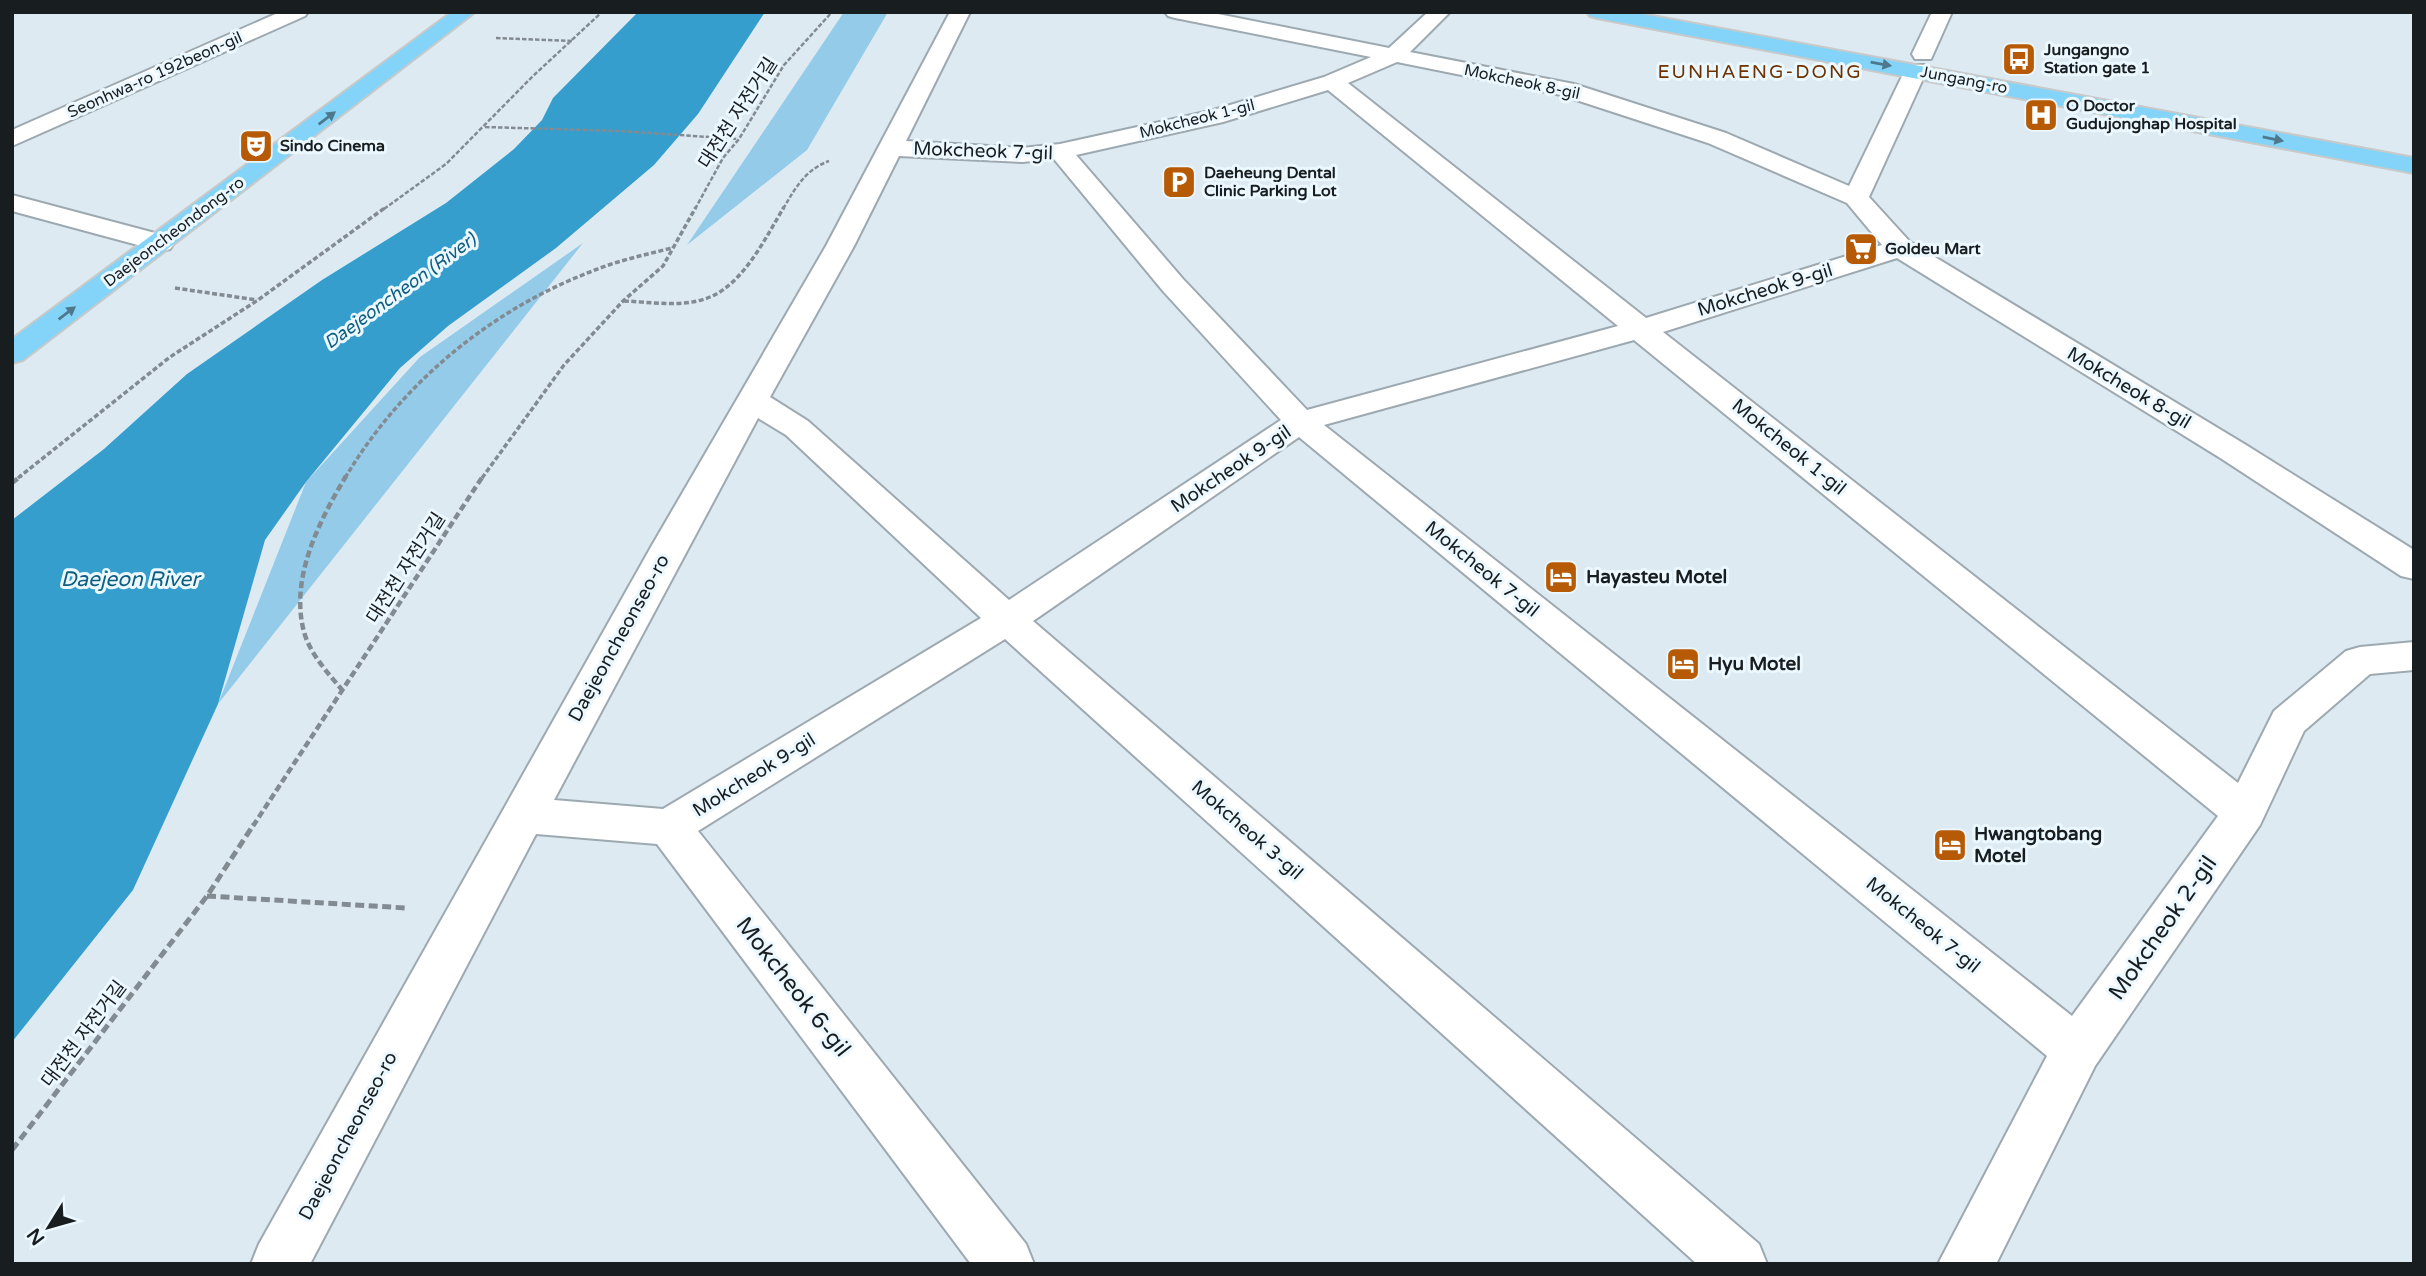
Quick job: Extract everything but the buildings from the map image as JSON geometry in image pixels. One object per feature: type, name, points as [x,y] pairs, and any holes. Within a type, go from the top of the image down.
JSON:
[{"type":"main road","name":"Jungang-ro","points":[[1597,12],[2249,113]]},
{"type":"main road","name":"Jungang-ro","points":[[1688,12],[2414,166]]},
{"type":"main road","name":"Daejeoncheondong-ro","points":[[14,352],[460,13]]},
{"type":"street","name":"Seonhwa-ro 192beon-gil","points":[[12,139],[298,12]]},
{"type":"street","name":"Daejeoncheonseo-ro","points":[[279,1264],[523,815],[892,148],[960,12]]},
{"type":"street","name":"Mokcheok 8-gil","points":[[1175,12],[1566,89],[1717,138],[1856,198],[1899,248],[2234,452],[2414,567]]},
{"type":"street","name":"Mokcheok 1-gil","points":[[1060,151],[1215,117],[1332,82],[1393,56],[1440,12]]},
{"type":"street","points":[[1856,198],[1942,12]]},
{"type":"street","name":"Mokcheok 1-gil","points":[[1332,82],[2245,813]]},
{"type":"street","name":"Mokcheok 7-gil","points":[[892,148],[1022,155],[1060,151],[1173,285],[1300,422],[2077,1050]]},
{"type":"street","points":[[12,204],[160,243]]},
{"type":"street","name":"Mokcheok 9-gil","points":[[669,827],[1007,620],[1300,422],[1641,329],[1899,248]]},
{"type":"street","name":"Mokcheok 3-gil","points":[[752,400],[797,428],[1007,620],[1740,1264]]},
{"type":"street","name":"Mokcheok 2-gil","points":[[1966,1264],[2077,1050],[2245,813],[2288,722],[2360,661],[2414,656]]},
{"type":"street","points":[[523,815],[669,827]]},
{"type":"street","name":"Mokcheok 6-gil","points":[[669,827],[1006,1264]]},
{"type":"path","points":[[12,483],[170,357],[258,300],[446,164],[533,76],[602,12]]},
{"type":"path","name":"대전천 자전거길","points":[[12,1150],[207,896],[471,494],[564,365],[623,301],[663,266],[723,158],[739,139],[784,65],[832,12]]},
{"type":"path","points":[[528,40],[572,41]]},
{"type":"path","points":[[485,127],[620,131],[739,139]]},
{"type":"path","points":[[623,301],[687,301],[711,296],[739,275],[802,177],[816,166],[839,158],[892,148]]},
{"type":"path","points":[[342,691],[320,664],[303,628],[301,586],[315,537],[331,504],[376,432],[420,384],[489,327],[539,296],[604,266],[673,248]]},
{"type":"path","points":[[217,294],[258,300]]},
{"type":"path","points":[[207,896],[359,905]]},
{"type":"shaded area","points":[[844,12],[888,12],[807,150],[687,245]]},
{"type":"shaded area","points":[[583,243],[218,704],[306,482],[420,357]]},
{"type":"water","name":"Daejeon River","points":[[638,12],[765,12],[698,114],[654,165],[556,248],[448,326],[400,368],[306,482],[265,540],[218,704],[133,890],[12,1042],[12,520],[104,449],[187,374],[322,280],[446,203],[514,149],[542,120],[553,98]]},
{"type":"place","name":"Jungangno Station gate 1","points":[[2019,59]]},
{"type":"place","name":"O Doctor Gudujonghap Hospital","points":[[2041,115]]},
{"type":"place","name":"Sindo Cinema","points":[[256,146]]},
{"type":"place","name":"Daeheung Dental Clinic Parking Lot","points":[[1179,182]]},
{"type":"place","name":"Goldeu Mart","points":[[1861,249]]},
{"type":"place","name":"Hayasteu Motel","points":[[1561,577]]},
{"type":"place","name":"Hyu Motel","points":[[1683,664]]},
{"type":"place","name":"Hwangtobang Motel","points":[[1950,845]]},
{"type":"district","name":"EUNHAENG-DONG","points":[[1760,72]]},
{"type":"water label","name":"Daejeoncheon (River)","points":[[400,291]]}]
